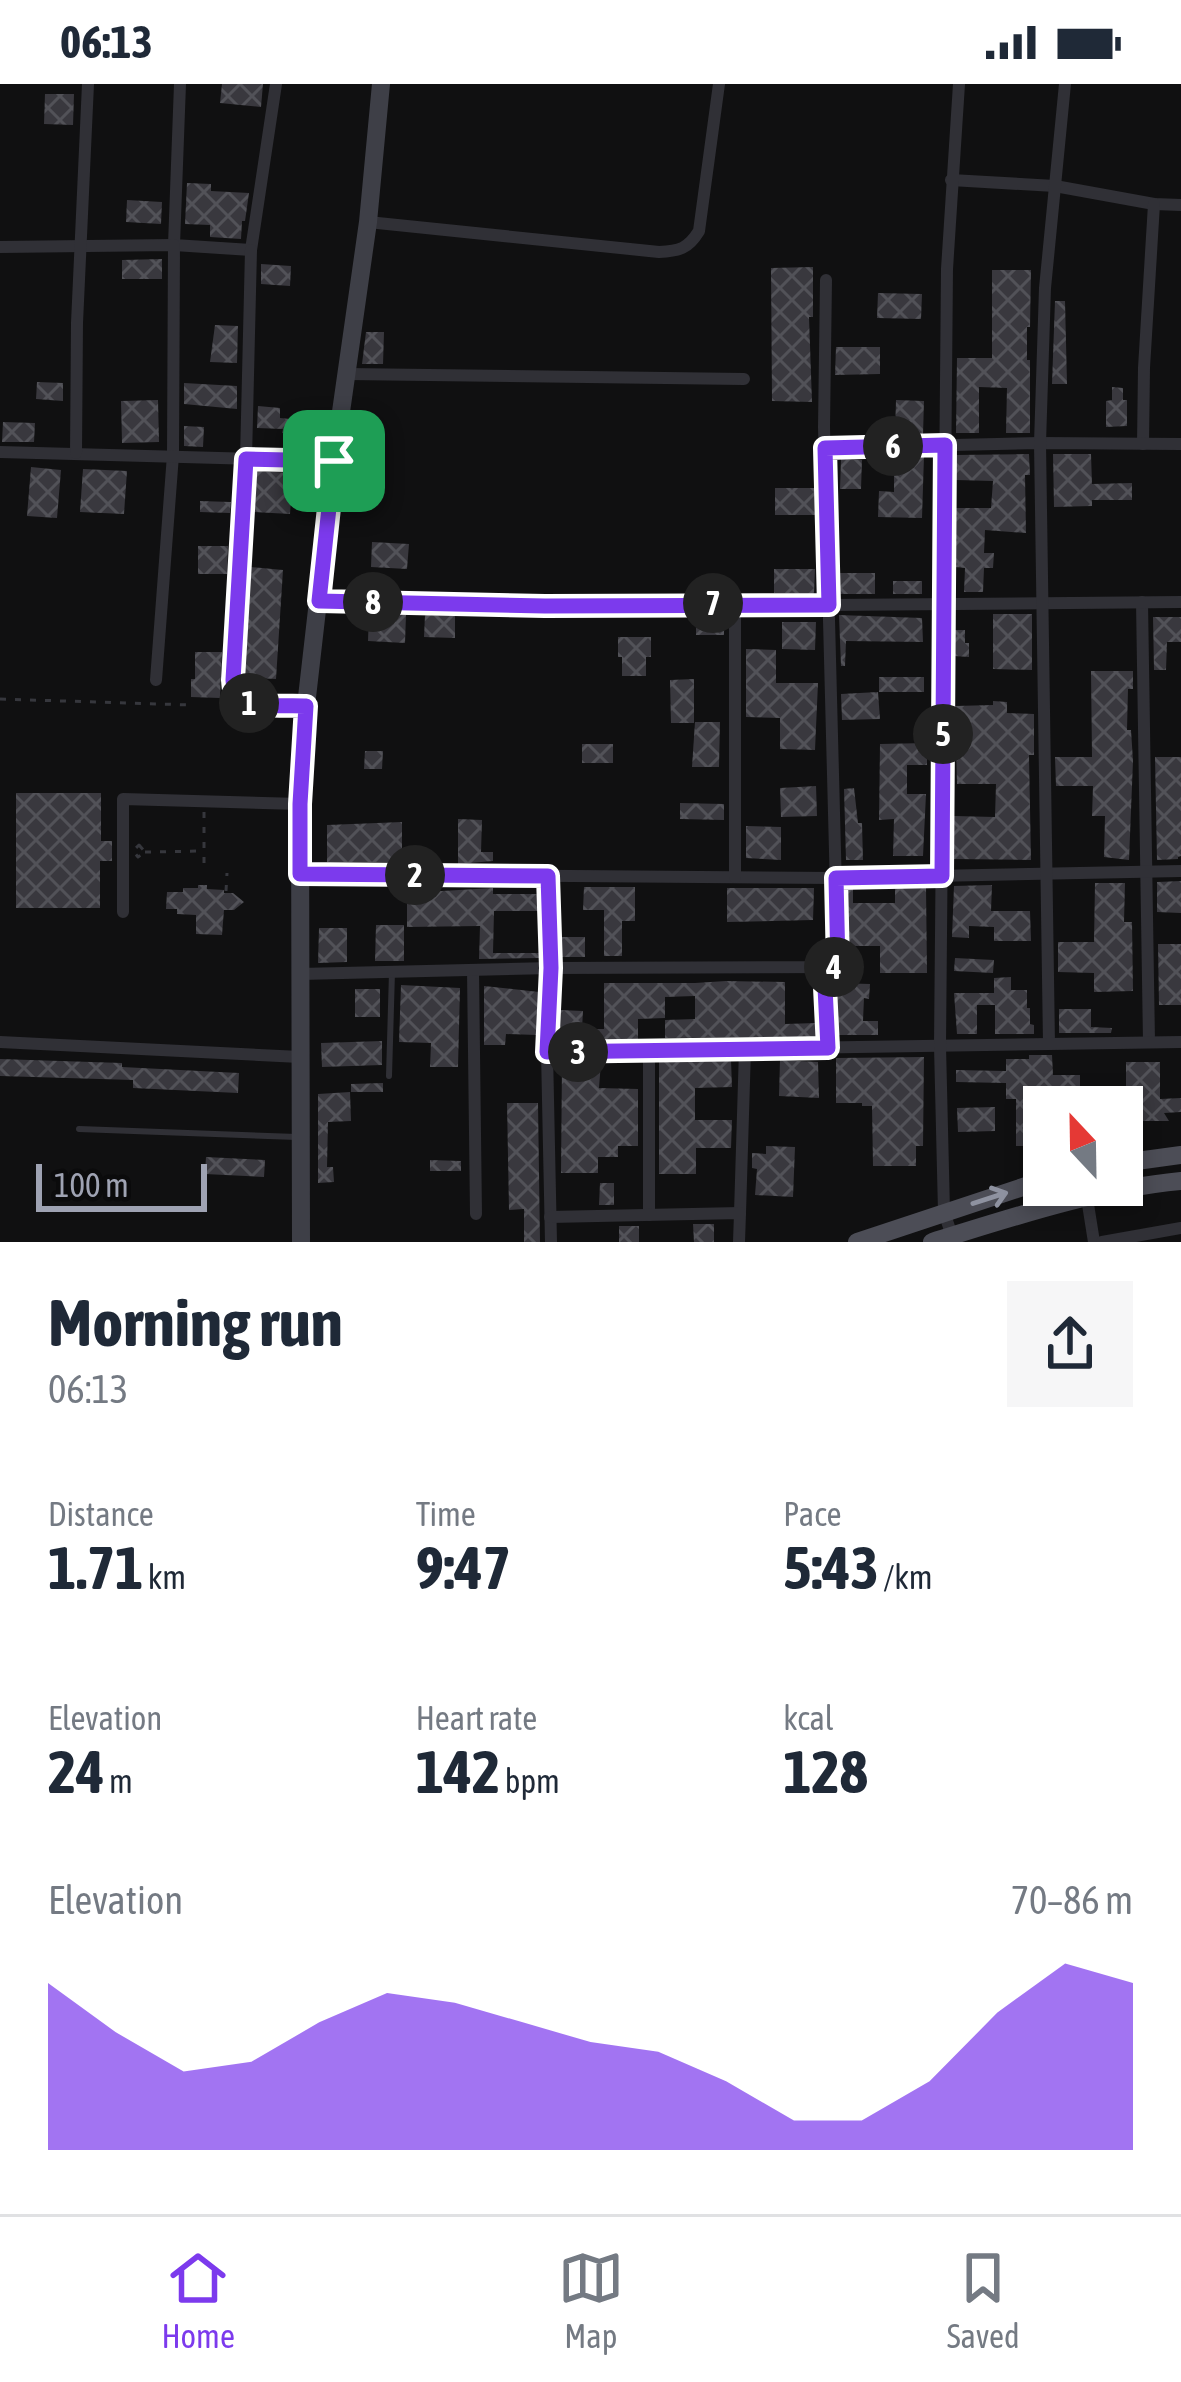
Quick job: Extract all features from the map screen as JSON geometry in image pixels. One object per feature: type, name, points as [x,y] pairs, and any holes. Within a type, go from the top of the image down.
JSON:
[{"type":"main road","points":[[1143,1160],[1181,1155]]},
{"type":"main road","points":[[1143,1186],[1181,1181]]},
{"type":"main road","points":[[857,1242],[1023,1187]]},
{"type":"main road","points":[[932,1242],[1049,1206]]},
{"type":"street","points":[[76,453],[88,84]]},
{"type":"street","points":[[156,680],[172,455],[180,84]]},
{"type":"street","points":[[276,84],[251,250],[246,459],[233,680],[240,700],[306,706]]},
{"type":"street","points":[[301,1242],[300,804],[306,706],[368,222],[381,84]]},
{"type":"street","points":[[368,222],[680,251],[699,231],[718,84]]},
{"type":"street","points":[[952,1236],[944,1212],[940,1046],[946,269],[959,84]]},
{"type":"street","points":[[1049,1044],[1040,442],[1045,288],[1065,84]]},
{"type":"street","points":[[951,180],[1055,187],[1181,205]]},
{"type":"street","points":[[1143,444],[1154,204]]},
{"type":"street","points":[[0,247],[174,245],[251,250]]},
{"type":"street","points":[[300,974],[838,967],[825,448],[826,280]]},
{"type":"street","points":[[347,374],[744,379]]},
{"type":"street","points":[[825,448],[1181,444]]},
{"type":"street","points":[[0,452],[334,461]]},
{"type":"street","points":[[319,601],[545,606],[1181,602]]},
{"type":"street","points":[[1142,602],[1149,1042]]},
{"type":"street","points":[[735,603],[735,878]]},
{"type":"street","points":[[123,912],[123,800],[300,804]]},
{"type":"street","points":[[300,874],[836,878],[1181,872]]},
{"type":"street","points":[[548,876],[550,1242]]},
{"type":"street","points":[[824,967],[828,1048]]},
{"type":"street","points":[[472,970],[476,1214]]},
{"type":"street","points":[[0,1042],[300,1057]]},
{"type":"street","points":[[547,1052],[1181,1042]]},
{"type":"street","points":[[740,1242],[745,1049]]},
{"type":"street","points":[[649,1051],[649,1215]]},
{"type":"street","points":[[1089,1206],[1098,1242],[1181,1228]]},
{"type":"street","points":[[550,1217],[740,1213]]},
{"type":"lane","points":[[389,1076],[392,972]]},
{"type":"lane","points":[[79,1129],[299,1138]]},
{"type":"path","points":[[0,699],[191,705]]},
{"type":"path","points":[[204,801],[204,864]]},
{"type":"path","points":[[145,852],[204,851]]},
{"type":"path","points":[[226,891],[227,873]]},
{"type":"building","points":[[222,84],[263,84],[261,107],[220,103]]},
{"type":"building","points":[[45,94],[74,94],[73,125],[44,124]]},
{"type":"building","points":[[187,183],[211,184],[211,191],[249,193],[241,239],[210,237],[210,225],[185,224]]},
{"type":"building","points":[[127,200],[162,202],[161,224],[126,222]]},
{"type":"building","points":[[162,259],[162,279],[122,279],[122,260]]},
{"type":"building","points":[[261,264],[291,266],[290,286],[261,284]]},
{"type":"building","points":[[813,267],[813,317],[809,317],[812,402],[772,401],[771,268]]},
{"type":"building","points":[[992,270],[1031,270],[1027,327],[1030,433],[1006,433],[1007,388],[979,387],[979,433],[956,433],[957,358],[992,358]]},
{"type":"building","points":[[878,293],[922,294],[921,319],[877,318]]},
{"type":"building","points":[[1055,301],[1065,301],[1067,384],[1052,384]]},
{"type":"building","points":[[215,325],[238,326],[237,363],[210,362]]},
{"type":"building","points":[[366,332],[384,332],[383,364],[362,364]]},
{"type":"building","points":[[836,347],[880,347],[880,374],[835,375]]},
{"type":"building","points":[[37,382],[63,383],[63,401],[36,399]]},
{"type":"building","points":[[184,383],[237,386],[237,409],[184,404]]},
{"type":"building","points":[[1112,387],[1123,388],[1127,426],[1106,427],[1106,401],[1112,400]]},
{"type":"building","points":[[158,400],[159,442],[122,443],[121,401]]},
{"type":"building","points":[[896,400],[924,401],[923,435],[895,434]]},
{"type":"building","points":[[258,406],[280,408],[280,418],[301,420],[299,435],[257,428]]},
{"type":"building","points":[[3,422],[35,423],[34,442],[2,442]]},
{"type":"building","points":[[184,426],[204,427],[203,447],[184,446]]},
{"type":"building","points":[[352,431],[379,431],[378,455],[351,455]]},
{"type":"building","points":[[1029,454],[1026,533],[985,530],[984,553],[994,553],[993,568],[984,568],[983,592],[964,592],[965,568],[955,567],[955,508],[991,508],[993,481],[956,480],[956,455]]},
{"type":"building","points":[[1053,454],[1091,454],[1092,484],[1132,483],[1132,500],[1054,507]]},
{"type":"building","points":[[924,456],[922,518],[878,517],[879,491],[894,492],[894,457]]},
{"type":"building","points":[[841,459],[862,460],[861,489],[840,489]]},
{"type":"building","points":[[31,467],[61,470],[57,518],[27,516]]},
{"type":"building","points":[[83,469],[127,471],[124,514],[80,512]]},
{"type":"building","points":[[256,471],[293,473],[290,514],[253,512]]},
{"type":"building","points":[[775,488],[815,488],[816,515],[775,515]]},
{"type":"building","points":[[200,501],[231,502],[230,513],[200,512]]},
{"type":"building","points":[[372,542],[409,544],[407,569],[371,567]]},
{"type":"building","points":[[198,546],[228,546],[227,574],[198,574]]},
{"type":"building","points":[[250,567],[283,570],[276,679],[251,678],[250,685],[244,685],[244,680]]},
{"type":"building","points":[[774,569],[815,569],[814,594],[774,593]]},
{"type":"building","points":[[838,573],[875,573],[875,594],[839,594]]},
{"type":"building","points":[[893,581],[922,581],[922,594],[893,594]]},
{"type":"building","points":[[369,613],[406,615],[405,643],[368,641]]},
{"type":"building","points":[[696,614],[724,614],[724,635],[696,635]]},
{"type":"building","points":[[993,614],[1032,614],[1032,670],[993,669]]},
{"type":"building","points":[[425,615],[455,616],[455,638],[424,637]]},
{"type":"building","points":[[839,615],[922,618],[923,642],[846,641],[845,666],[841,666]]},
{"type":"building","points":[[1153,617],[1181,617],[1181,642],[1167,642],[1166,670],[1154,670]]},
{"type":"building","points":[[782,622],[816,622],[815,650],[782,649]]},
{"type":"building","points":[[954,630],[965,630],[969,657],[954,656]]},
{"type":"building","points":[[618,637],[651,637],[646,676],[622,676]]},
{"type":"building","points":[[746,649],[776,650],[776,683],[818,683],[815,750],[780,749],[780,718],[746,717]]},
{"type":"building","points":[[195,652],[222,652],[220,698],[191,697]]},
{"type":"building","points":[[1091,671],[1133,671],[1127,730],[1131,730],[1133,761],[1129,860],[1104,857],[1105,816],[1092,816],[1093,786],[1056,786],[1055,757],[1092,757]]},
{"type":"building","points":[[879,677],[924,677],[924,692],[879,692]]},
{"type":"building","points":[[694,679],[694,723],[671,723],[670,680]]},
{"type":"building","points":[[878,692],[880,719],[842,720],[841,694]]},
{"type":"building","points":[[993,701],[1007,702],[1007,713],[1034,714],[1034,755],[1029,755],[1031,860],[952,859],[954,816],[995,817],[996,784],[957,784],[955,706],[993,705]]},
{"type":"building","points":[[695,722],[720,722],[719,767],[692,767]]},
{"type":"building","points":[[927,743],[927,765],[907,765],[907,794],[926,794],[923,856],[893,856],[894,819],[879,820],[880,744]]},
{"type":"building","points":[[582,744],[613,744],[613,763],[582,763]]},
{"type":"building","points":[[365,751],[383,751],[382,769],[364,769]]},
{"type":"building","points":[[1155,757],[1181,757],[1178,859],[1157,860]]},
{"type":"building","points":[[816,786],[817,816],[781,817],[780,788]]},
{"type":"building","points":[[854,788],[863,860],[846,860],[844,789]]},
{"type":"building","points":[[16,793],[101,793],[101,841],[112,841],[112,861],[100,861],[100,908],[16,908]]},
{"type":"building","points":[[680,803],[724,804],[724,820],[680,819]]},
{"type":"building","points":[[458,819],[482,820],[481,852],[493,852],[493,861],[458,864]]},
{"type":"building","points":[[402,822],[402,862],[327,862],[327,825]]},
{"type":"building","points":[[746,826],[781,827],[781,860],[746,858]]},
{"type":"building","points":[[1181,881],[1181,913],[1157,912],[1157,882]]},
{"type":"building","points":[[1095,883],[1125,883],[1124,922],[1132,922],[1133,991],[1094,992],[1094,973],[1058,972],[1058,942],[1094,942]]},
{"type":"building","points":[[198,885],[233,893],[244,902],[234,910],[224,910],[222,935],[196,934],[196,915],[166,909],[167,892]]},
{"type":"building","points":[[992,885],[991,911],[1030,911],[1031,941],[994,941],[994,927],[969,926],[969,938],[952,937],[954,886]]},
{"type":"building","points":[[584,887],[635,887],[635,921],[622,921],[622,956],[604,956],[604,910],[583,910]]},
{"type":"building","points":[[895,887],[926,887],[927,973],[880,973],[880,946],[849,946],[846,888],[853,888],[853,903],[895,903]]},
{"type":"building","points":[[493,888],[493,894],[538,894],[539,911],[494,911],[493,953],[540,953],[540,958],[479,959],[480,926],[407,927],[407,893]]},
{"type":"building","points":[[727,888],[814,888],[813,920],[727,922]]},
{"type":"building","points":[[376,925],[404,925],[404,961],[375,961]]},
{"type":"building","points":[[319,928],[347,928],[347,962],[318,963]]},
{"type":"building","points":[[561,937],[585,937],[585,957],[561,957]]},
{"type":"building","points":[[1158,944],[1181,944],[1181,1005],[1159,1005]]},
{"type":"building","points":[[955,958],[994,960],[993,973],[954,971]]},
{"type":"building","points":[[1011,977],[1011,990],[1027,990],[1034,1034],[995,1034],[995,1005],[977,1005],[977,1034],[957,1034],[954,993],[994,993],[994,978]]},
{"type":"building","points":[[785,982],[785,1024],[816,1023],[817,1037],[665,1038],[665,1020],[695,1019],[695,996],[665,997],[665,1018],[638,1019],[638,1040],[559,1038],[560,1010],[583,1011],[582,1029],[604,1029],[604,983]]},
{"type":"building","points":[[835,983],[870,984],[863,1021],[878,1021],[878,1035],[838,1035]]},
{"type":"building","points":[[401,985],[460,988],[458,1067],[430,1067],[431,1043],[399,1042]]},
{"type":"building","points":[[484,986],[539,992],[537,1035],[506,1034],[505,1045],[484,1045]]},
{"type":"building","points":[[355,989],[380,989],[380,1017],[355,1017]]},
{"type":"building","points":[[1059,1009],[1091,1009],[1091,1027],[1112,1028],[1111,1033],[1059,1033]]},
{"type":"building","points":[[382,1041],[382,1065],[322,1067],[321,1043]]},
{"type":"building","points":[[1029,1055],[1052,1055],[1053,1075],[1080,1075],[1080,1086],[1023,1086],[1023,1146],[1016,1146],[1016,1099],[1006,1099],[1006,1083],[956,1082],[956,1070],[1006,1071],[1006,1059],[1029,1059]]},
{"type":"building","points":[[924,1057],[923,1146],[916,1146],[916,1166],[873,1166],[872,1106],[836,1103],[836,1058]]},
{"type":"building","points":[[0,1059],[239,1073],[238,1093],[133,1088],[133,1080],[0,1076]]},
{"type":"building","points":[[731,1060],[732,1087],[695,1088],[695,1120],[732,1120],[731,1148],[696,1148],[696,1174],[659,1174],[659,1061]]},
{"type":"building","points":[[780,1060],[818,1062],[819,1098],[779,1096]]},
{"type":"building","points":[[562,1062],[601,1062],[599,1088],[638,1089],[638,1146],[618,1146],[618,1157],[598,1157],[598,1173],[561,1173]]},
{"type":"building","points":[[1126,1062],[1160,1062],[1160,1099],[1181,1098],[1181,1112],[1164,1113],[1169,1121],[1143,1121],[1143,1086],[1126,1086]]},
{"type":"building","points":[[383,1083],[383,1092],[351,1092],[351,1084]]},
{"type":"building","points":[[350,1092],[351,1121],[328,1122],[327,1167],[333,1167],[334,1182],[318,1183],[318,1094]]},
{"type":"building","points":[[507,1103],[538,1103],[540,1242],[524,1242],[524,1209],[509,1210]]},
{"type":"building","points":[[995,1107],[995,1131],[958,1132],[957,1108]]},
{"type":"building","points":[[766,1146],[795,1147],[793,1197],[755,1195],[757,1169],[752,1168],[752,1153],[766,1154]]},
{"type":"building","points":[[206,1157],[265,1160],[264,1177],[205,1174]]},
{"type":"building","points":[[430,1160],[461,1161],[461,1171],[430,1171]]},
{"type":"building","points":[[600,1183],[614,1183],[614,1205],[599,1205]]},
{"type":"building","points":[[693,1224],[714,1224],[714,1242],[694,1242]]},
{"type":"building","points":[[619,1226],[639,1226],[639,1242],[619,1242]]},
{"type":"route","points":[[945,445],[942,876],[836,878],[838,967],[824,967],[828,1048],[547,1052],[548,876],[300,874],[306,706],[240,700],[233,680],[246,459],[334,461],[319,601],[829,605],[825,448],[945,445]]}]
